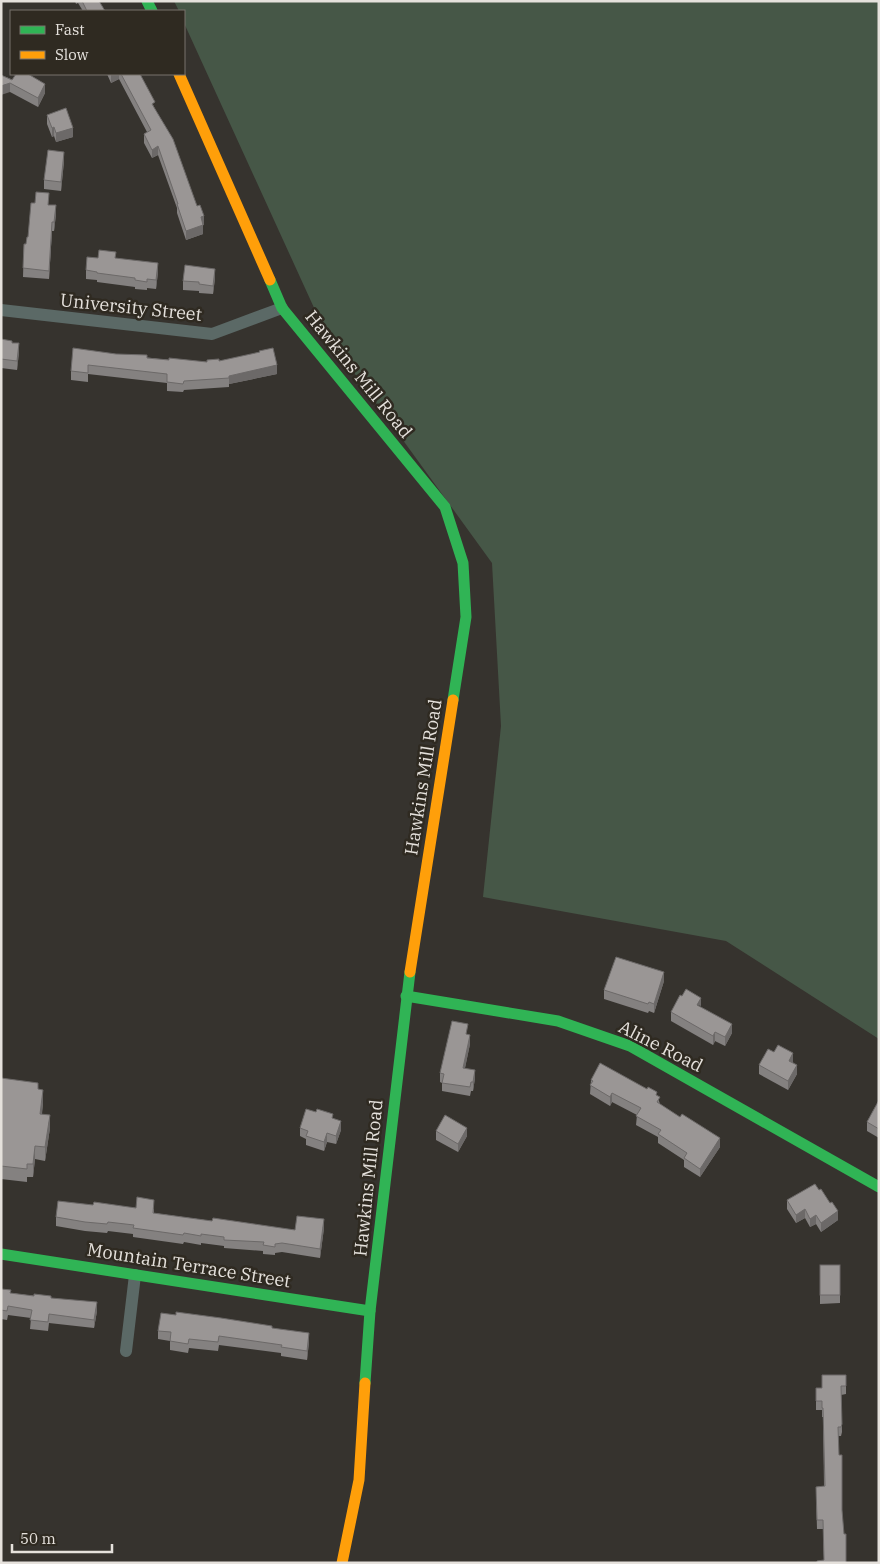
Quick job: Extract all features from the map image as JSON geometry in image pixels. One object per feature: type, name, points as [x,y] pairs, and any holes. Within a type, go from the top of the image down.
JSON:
[{"type":"street","name":"Hawkins Mill Road","points":[[179,75],[282,308],[445,507],[464,563],[466,617],[406,996],[370,1311],[359,1480],[342,1563]]},
{"type":"street","name":"University Street","points":[[1,310],[212,334],[282,308]]},
{"type":"street","name":"Aline Road","points":[[406,996],[558,1021],[630,1046],[879,1187]]},
{"type":"street","name":"Mountain Terrace Street","points":[[1,1254],[370,1311]]},
{"type":"street","points":[[126,1351],[135,1275]]},
{"type":"green space","points":[[174,1],[879,1],[879,1039],[726,941],[483,897],[501,726],[492,563],[326,334],[185,25],[185,10],[178,10]]},
{"type":"building","points":[[82,1],[99,1],[104,10],[86,10]]},
{"type":"building","points":[[1,75],[12,80],[15,75],[30,75],[45,84],[38,98],[10,83],[1,86]]},
{"type":"building","points":[[122,75],[141,75],[155,102],[152,104],[173,139],[197,206],[200,205],[204,216],[201,217],[203,225],[186,231],[158,146],[152,150],[144,134],[151,130]]},
{"type":"building","points":[[66,108],[73,128],[56,133],[47,115]]},
{"type":"building","points":[[48,150],[64,152],[61,182],[44,180]]},
{"type":"building","points":[[36,192],[49,193],[48,205],[56,205],[54,222],[52,222],[49,271],[23,268],[24,244],[26,244],[28,237],[31,203],[35,203]]},
{"type":"building","points":[[99,250],[116,252],[115,258],[158,263],[156,280],[147,279],[147,282],[135,280],[135,278],[86,270],[87,257],[98,258]]},
{"type":"building","points":[[185,265],[215,269],[213,286],[199,284],[199,282],[183,281]]},
{"type":"building","points":[[1,339],[12,341],[12,343],[19,343],[17,361],[1,359]]},
{"type":"building","points":[[73,348],[116,354],[147,355],[147,358],[207,362],[207,360],[219,359],[219,361],[273,348],[277,365],[229,376],[229,378],[184,381],[183,384],[167,382],[167,374],[88,365],[88,373],[71,371]]},
{"type":"building","points":[[616,957],[664,972],[654,1004],[649,1002],[648,1004],[604,990]]},
{"type":"building","points":[[686,989],[701,998],[697,1005],[732,1024],[725,1037],[715,1032],[713,1036],[671,1012],[680,995],[682,996]]},
{"type":"building","points":[[452,1021],[468,1024],[466,1034],[470,1035],[463,1068],[475,1070],[470,1087],[442,1083],[444,1074],[440,1073]]},
{"type":"building","points":[[778,1045],[793,1053],[789,1061],[797,1065],[788,1081],[759,1065],[768,1049],[774,1052]]},
{"type":"building","points":[[600,1063],[647,1089],[648,1087],[657,1092],[656,1095],[660,1097],[657,1102],[680,1117],[682,1114],[720,1138],[700,1169],[684,1158],[687,1153],[658,1134],[661,1130],[636,1116],[641,1108],[612,1093],[610,1097],[590,1085]]},
{"type":"building","points":[[1,1078],[38,1083],[38,1089],[43,1090],[40,1114],[50,1115],[45,1147],[35,1146],[33,1164],[27,1164],[27,1169],[1,1166]]},
{"type":"building","points":[[879,1100],[879,1129],[867,1122]]},
{"type":"building","points":[[306,1109],[316,1112],[317,1109],[333,1114],[332,1118],[341,1121],[336,1136],[327,1133],[324,1142],[306,1136],[308,1131],[300,1128]]},
{"type":"building","points":[[445,1115],[467,1128],[458,1144],[436,1131]]},
{"type":"building","points":[[815,1184],[838,1211],[821,1223],[816,1215],[810,1219],[805,1209],[796,1215],[787,1200]]},
{"type":"building","points":[[137,1197],[154,1200],[153,1213],[212,1221],[213,1218],[295,1230],[297,1216],[324,1219],[320,1249],[282,1243],[275,1244],[275,1247],[263,1245],[264,1242],[224,1240],[224,1237],[184,1233],[183,1235],[133,1228],[134,1225],[85,1222],[56,1217],[58,1201],[93,1205],[94,1202],[136,1208]]},
{"type":"building","points":[[820,1265],[840,1265],[840,1295],[820,1295]]},
{"type":"building","points":[[1,1289],[11,1290],[10,1293],[97,1302],[94,1320],[49,1314],[48,1322],[30,1320],[32,1310],[8,1306],[7,1311],[1,1310]]},
{"type":"building","points":[[176,1312],[309,1333],[307,1351],[281,1347],[282,1345],[219,1336],[218,1342],[189,1339],[188,1344],[170,1341],[171,1332],[158,1331],[161,1313],[176,1315]]},
{"type":"building","points":[[822,1375],[846,1375],[846,1386],[841,1386],[842,1424],[841,1427],[838,1427],[839,1455],[842,1455],[842,1510],[844,1534],[846,1534],[846,1563],[817,1563],[817,1561],[824,1560],[823,1520],[817,1520],[816,1487],[825,1486],[823,1408],[822,1401],[816,1401],[816,1388],[822,1388]]},
{"type":"traffic: fast","points":[[147,1],[152,10]]},
{"type":"traffic: fast","points":[[270,280],[282,308],[445,507],[463,563],[466,617],[453,700]]},
{"type":"traffic: fast","points":[[365,1383],[370,1311],[410,972]]},
{"type":"traffic: fast","points":[[406,996],[558,1021],[630,1046],[879,1187]]},
{"type":"traffic: fast","points":[[1,1254],[370,1311]]},
{"type":"traffic: slow","points":[[179,75],[270,280]]},
{"type":"traffic: slow","points":[[410,972],[453,700]]},
{"type":"traffic: slow","points":[[342,1563],[359,1480],[365,1383]]}]
